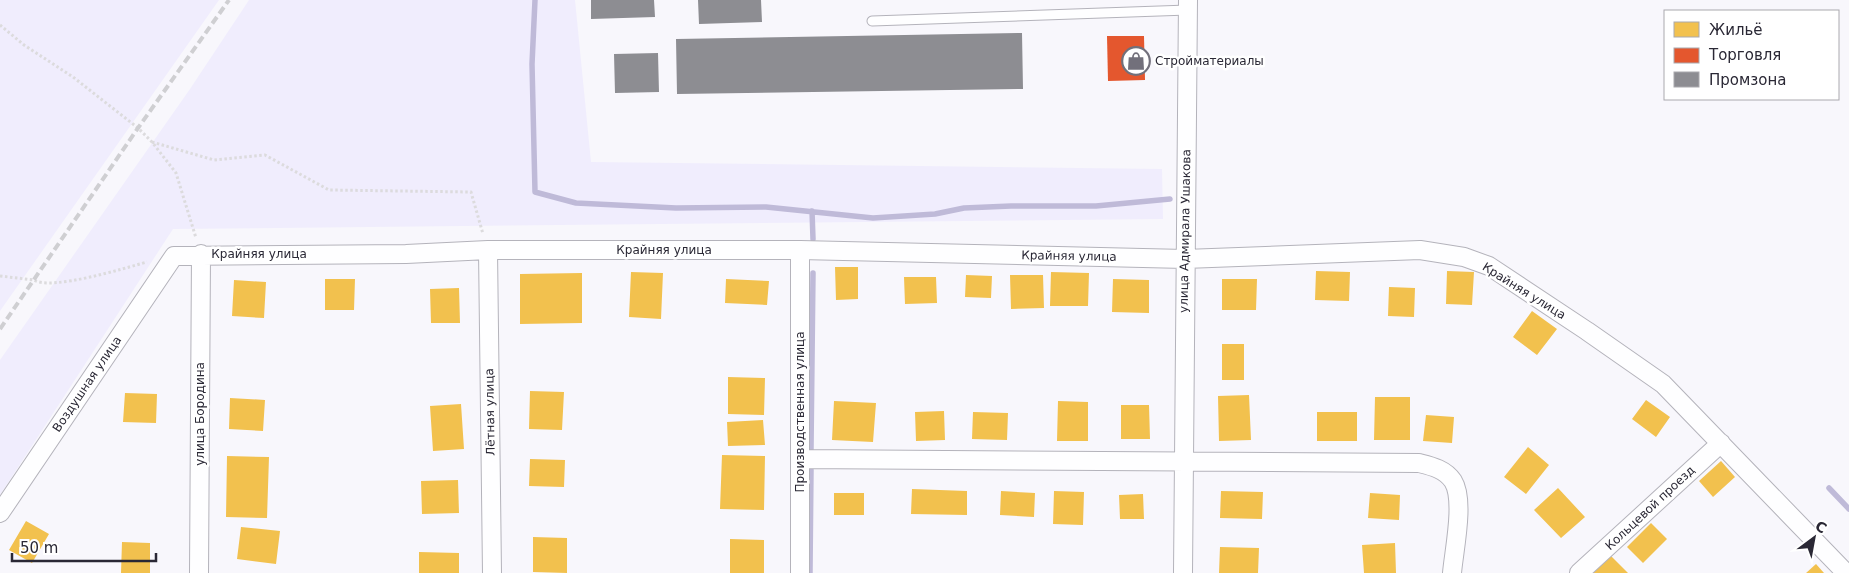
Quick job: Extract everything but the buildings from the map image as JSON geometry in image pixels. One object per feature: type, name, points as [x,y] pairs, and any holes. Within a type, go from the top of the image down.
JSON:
[{"type":"street","name":"улица Адмирала Ушакова","points":[[1183,573],[1188,5]]},
{"type":"street","name":"Крайняя улица","points":[[174,256],[201,254],[406,254],[488,250],[800,250],[1185,258],[1420,250],[1464,257],[1489,266],[1663,384],[1846,573]]},
{"type":"street","name":"Лётная улица","points":[[488,250],[492,573]]},
{"type":"street","name":"Производственная улица","points":[[800,250],[800,573]]},
{"type":"street","name":"улица Бородина","points":[[199,573],[201,254]]},
{"type":"street","name":"Воздушная улица","points":[[0,513],[174,256]]},
{"type":"street","name":"Кольцевой проезд","points":[[1579,573],[1721,443]]},
{"type":"street","points":[[800,459],[1419,464],[1438,468],[1453,481],[1459,504],[1452,573]]},
{"type":"lane","points":[[872,21],[1188,5]]},
{"type":"path","points":[[0,26],[24,45],[74,76],[138,128],[152,142],[176,173],[201,254]]},
{"type":"path","points":[[152,142],[214,160],[266,155],[329,190],[471,192],[488,250]]},
{"type":"path","points":[[0,276],[34,280],[39,283],[64,282],[174,256]]},
{"type":"shaded area","points":[[0,0],[219,0],[0,311]]},
{"type":"shaded area","points":[[249,0],[575,0],[591,162],[1162,169],[1163,219],[173,229],[0,495],[0,360],[190,89]]},
{"type":"waterway","points":[[535,0],[532,64],[535,192],[576,203],[676,208],[766,207],[873,218],[935,214],[964,208],[1096,206],[1170,199]]},
{"type":"waterway","points":[[812,211],[813,239]]},
{"type":"waterway","points":[[811,449],[813,273]]},
{"type":"waterway","points":[[810,573],[811,470]]},
{"type":"waterway","points":[[1829,488],[1849,509]]},
{"type":"railway","points":[[0,329],[138,128],[229,0]]},
{"type":"place","name":"Стройматериалы","points":[[1136,61]]}]
